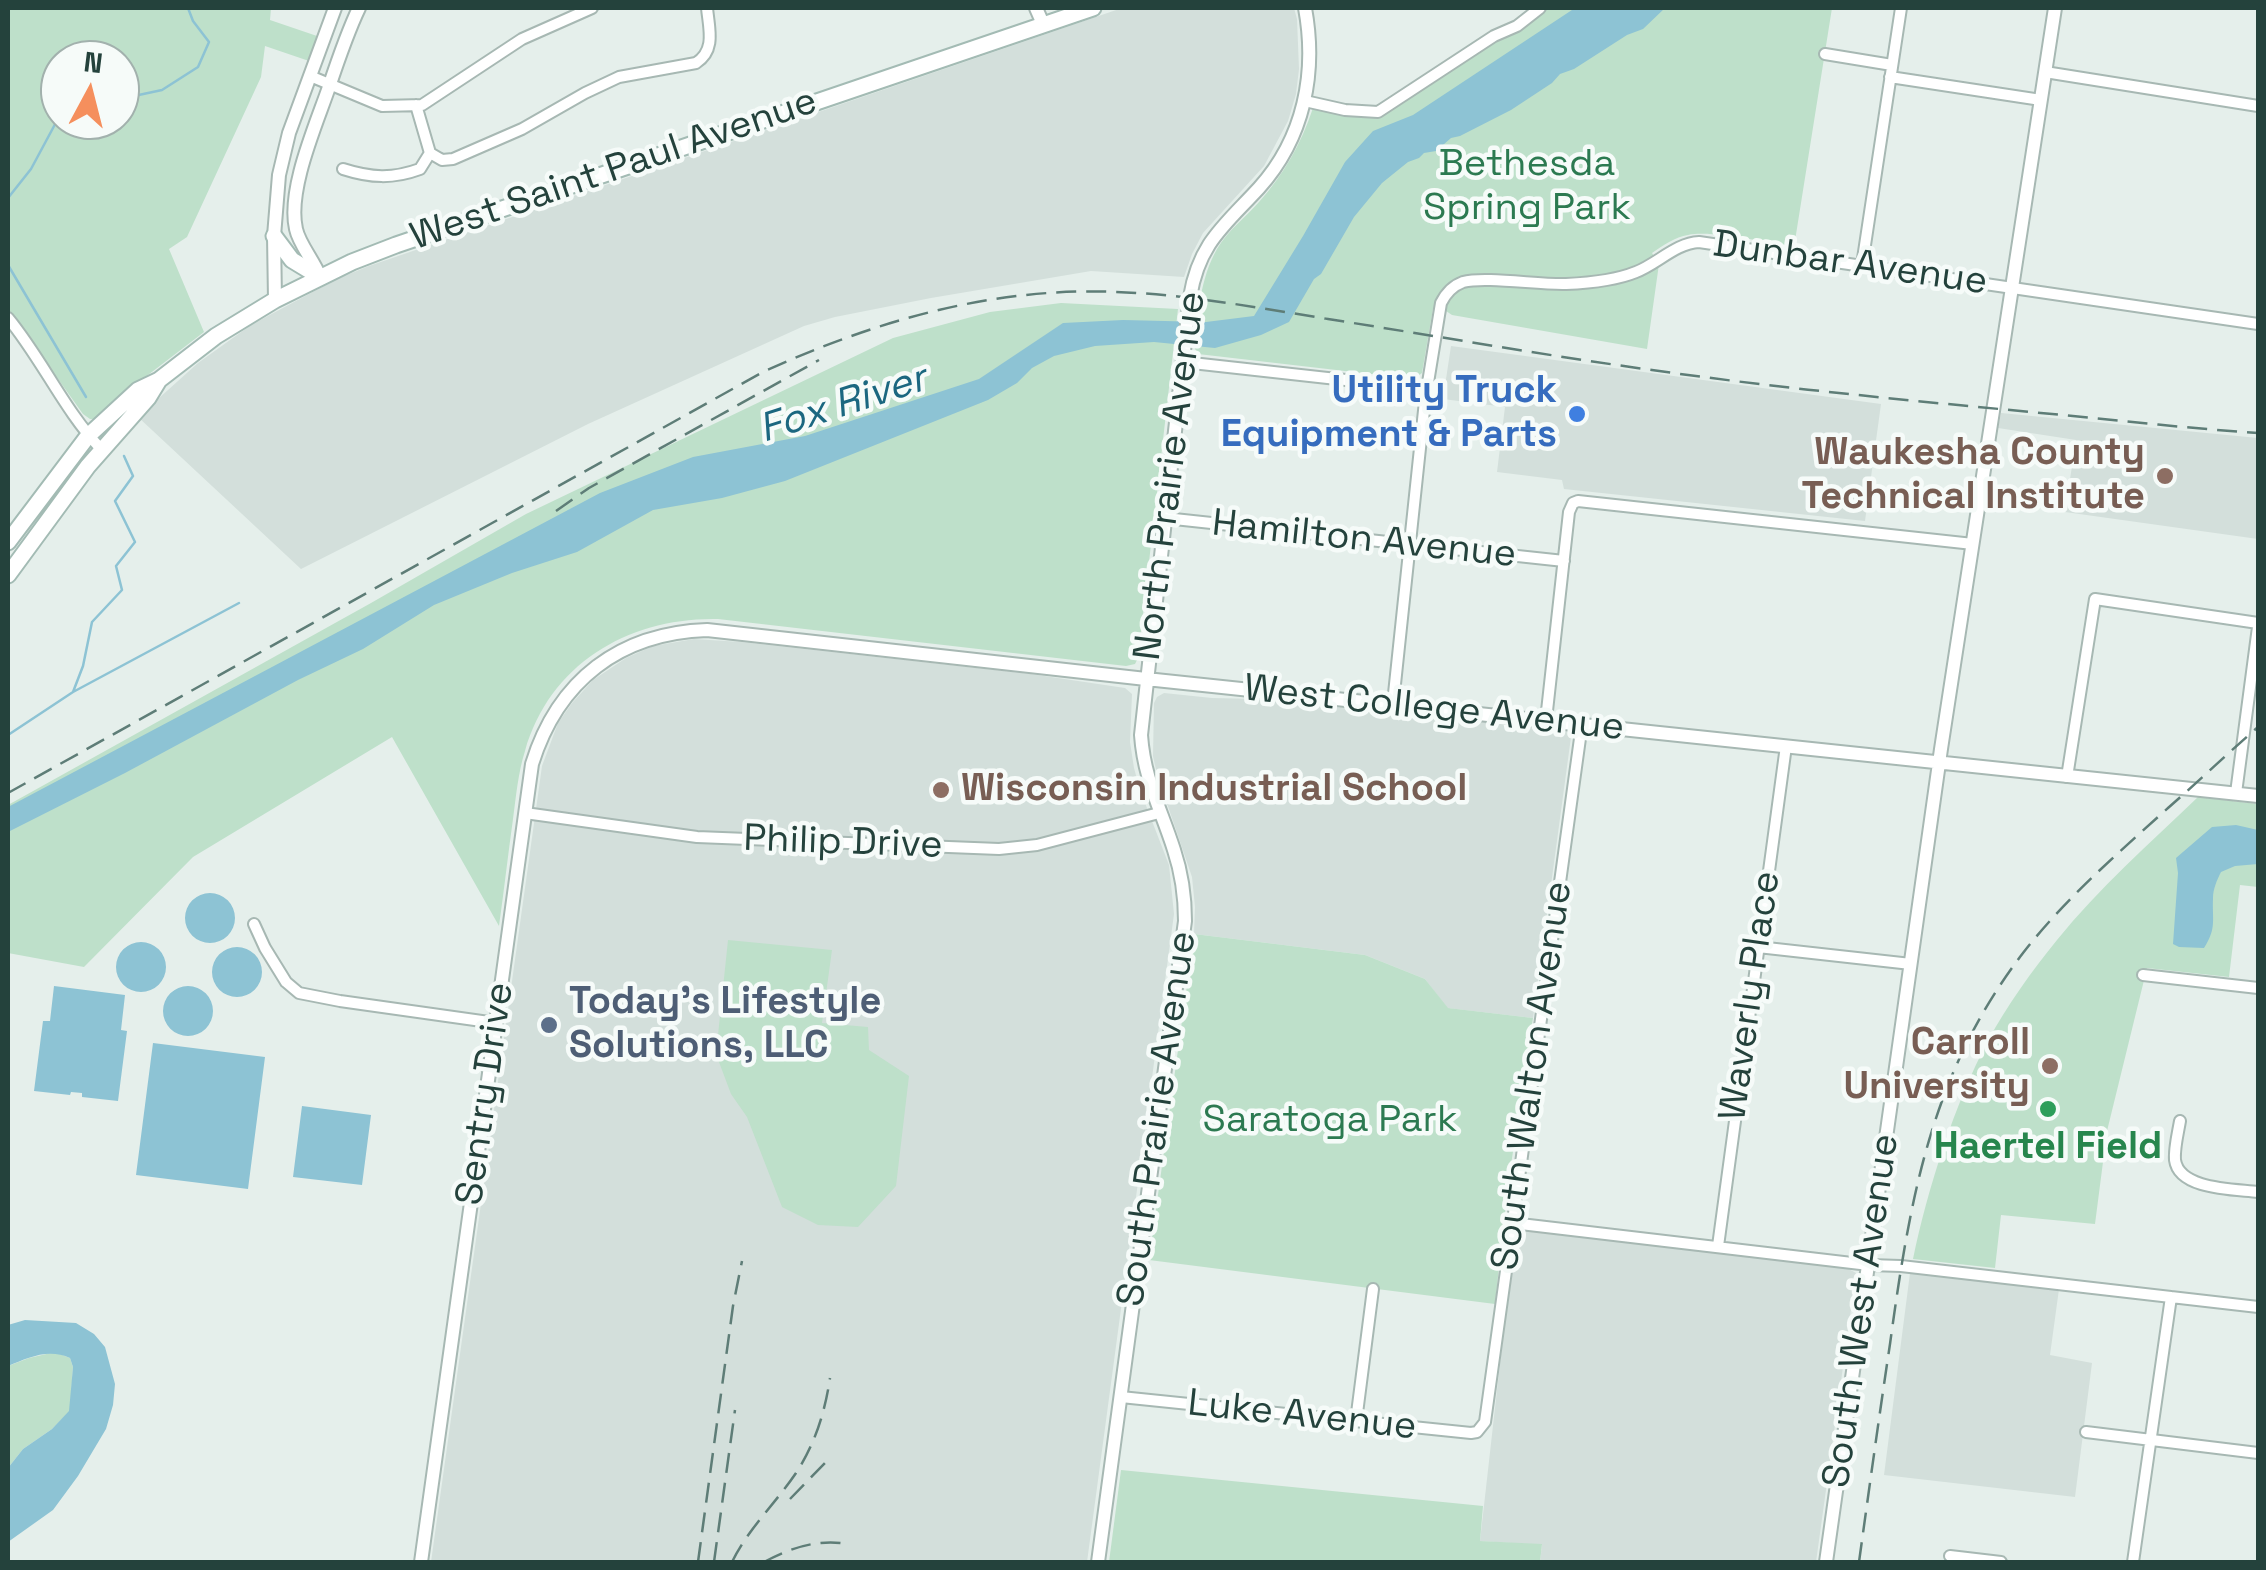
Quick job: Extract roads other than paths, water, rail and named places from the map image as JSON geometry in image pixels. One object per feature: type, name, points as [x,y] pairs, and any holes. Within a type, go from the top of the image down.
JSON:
[{"type":"main road","name":"West Saint Paul Avenue","points":[[8,542],[88,436],[138,390],[159,380],[216,336],[320,277],[396,245],[1093,8]]},
{"type":"main road","points":[[274,236],[292,260],[320,277]]},
{"type":"main road","name":"West Saint Paul Avenue","points":[[8,575],[101,449],[148,398],[159,380]]},
{"type":"street","points":[[275,300],[274,236],[279,175],[335,8]]},
{"type":"street","points":[[320,277],[296,232],[296,206],[304,160],[359,8]]},
{"type":"street","points":[[310,76],[382,106],[422,104],[522,40],[592,8]]},
{"type":"street","points":[[416,105],[430,153],[442,160],[453,159],[522,130],[619,77],[703,59],[710,48],[707,8]]},
{"type":"street","points":[[1036,8],[1043,24]]},
{"type":"street","name":"North Prairie Avenue","points":[[1146,679],[1192,283],[1208,246],[1275,168],[1290,142],[1305,101],[1311,61],[1306,8]]},
{"type":"street","points":[[1305,101],[1378,112],[1540,8]]},
{"type":"street","points":[[1862,265],[1902,8]]},
{"type":"street","name":"South West Avenue","points":[[1826,1562],[1939,763],[2055,8]]},
{"type":"street","points":[[1825,54],[2041,100]]},
{"type":"street","points":[[2045,72],[2258,106]]},
{"type":"street","points":[[343,169],[382,178],[406,174],[420,169],[430,153]]},
{"type":"street","points":[[276,205],[296,206]]},
{"type":"street","name":"Dunbar Avenue","points":[[1392,704],[1427,389],[1441,303],[1450,289],[1466,281],[1592,282],[1637,272],[1694,242],[2258,324]]},
{"type":"street","points":[[8,318],[88,436],[101,449]]},
{"type":"street","points":[[1184,355],[1427,389]]},
{"type":"street","points":[[1546,720],[1571,505],[1578,501],[1973,544]]},
{"type":"street","name":"Hamilton Avenue","points":[[1165,518],[1564,561]]},
{"type":"street","points":[[2067,777],[2095,599],[2258,625],[2236,793]]},
{"type":"street","name":"West College Avenue","points":[[614,655],[662,635],[707,630],[2258,796]]},
{"type":"street","name":"Sentry Drive","points":[[422,1562],[532,764],[558,706],[576,685],[614,655]]},
{"type":"street","name":"South Prairie Avenue","points":[[1098,1562],[1185,922],[1181,874],[1142,754],[1146,679]]},
{"type":"street","name":"South Walton Avenue","points":[[1482,1428],[1582,724]]},
{"type":"street","name":"Waverly Place","points":[[1718,1246],[1786,746]]},
{"type":"street","name":"Philip Drive","points":[[524,813],[696,837],[999,850],[1037,846],[1159,813]]},
{"type":"street","points":[[254,924],[286,982],[299,992],[496,1022]]},
{"type":"street","points":[[1758,947],[1911,964]]},
{"type":"street","points":[[2143,976],[2258,988]]},
{"type":"street","points":[[2180,1121],[2175,1162],[2186,1178],[2258,1192]]},
{"type":"street","points":[[1512,1223],[2258,1306]]},
{"type":"street","points":[[1356,1422],[1373,1289]]},
{"type":"street","points":[[2132,1562],[2171,1297]]},
{"type":"street","name":"Luke Avenue","points":[[1121,1397],[1471,1434],[1482,1428]]},
{"type":"street","points":[[2086,1432],[2258,1453]]},
{"type":"street","points":[[1950,1556],[2001,1562]]},
{"type":"water","name":"Fox River","points":[[1575,8],[1665,8],[1643,29],[1560,74],[1511,110],[1408,162],[1382,183],[1354,217],[1289,322],[1215,348],[1154,342],[1095,346],[1054,356],[988,400],[785,481],[722,498],[653,510],[577,552],[434,605],[363,649],[8,832],[8,807],[600,493],[693,457],[805,436],[979,379],[1063,323],[1206,322],[1254,316],[1345,162],[1373,131],[1413,115]]},
{"type":"water","points":[[2236,825],[2258,830],[2258,864],[2221,872],[2214,891],[2208,941],[2204,948],[2179,947],[2173,944],[2176,858],[2212,827]]},
{"type":"water","points":[[210,893],[228,900],[235,918],[228,936],[210,943],[192,936],[185,918],[192,900]]},
{"type":"water","points":[[141,942],[159,949],[166,967],[159,985],[141,992],[123,985],[116,967],[123,949]]},
{"type":"water","points":[[237,947],[255,954],[262,972],[255,990],[237,997],[219,990],[212,972],[219,954]]},
{"type":"water","points":[[54,986],[125,995],[121,1030],[127,1031],[118,1101],[82,1097],[82,1093],[34,1091],[43,1021],[50,1021]]},
{"type":"water","points":[[188,986],[206,993],[213,1011],[206,1029],[188,1036],[170,1029],[163,1011],[170,993]]},
{"type":"water","points":[[153,1043],[265,1057],[248,1189],[136,1175]]},
{"type":"water","points":[[302,1106],[371,1115],[362,1185],[293,1177]]},
{"type":"water","points":[[25,1320],[76,1323],[94,1334],[105,1347],[115,1384],[106,1429],[78,1476],[53,1510],[8,1542],[8,1468],[23,1449],[52,1429],[69,1411],[73,1367],[70,1358],[54,1354],[38,1355],[8,1366],[8,1325]]},
{"type":"waterway","points":[[140,95],[162,90],[198,67],[209,42],[188,8]]},
{"type":"waterway","points":[[8,198],[31,169],[47,140]]},
{"type":"waterway","points":[[8,265],[86,397]]},
{"type":"waterway","points":[[8,735],[73,692],[92,622],[122,590],[116,566],[135,542],[115,501],[133,476],[124,456]]},
{"type":"waterway","points":[[73,692],[239,603]]},
{"type":"railway","points":[[8,793],[763,372],[831,343],[902,320],[1011,297],[1083,291],[1188,298],[1747,382],[2258,433]]},
{"type":"railway","points":[[556,511],[589,488],[819,360]]},
{"type":"railway","points":[[1859,1562],[1906,1238],[1930,1139],[1966,1044],[2023,953],[2056,914],[2258,727]]},
{"type":"railway","points":[[698,1562],[742,1261]]},
{"type":"railway","points":[[732,1562],[809,1451],[830,1378]]},
{"type":"railway","points":[[714,1562],[735,1410]]},
{"type":"railway","points":[[790,1499],[825,1463]]},
{"type":"railway","points":[[764,1562],[801,1546],[841,1543]]},
{"type":"place","name":"Utility Truck Equipment & Parts","points":[[1577,414]]},
{"type":"place","name":"Waukesha County Technical Institute","points":[[2165,476]]},
{"type":"place","name":"Wisconsin Industrial School","points":[[941,790]]},
{"type":"place","name":"Today's Lifestyle Solutions, LLC","points":[[549,1025]]},
{"type":"place","name":"Carroll University","points":[[2050,1066]]},
{"type":"place","name":"Haertel Field","points":[[2048,1109]]},
{"type":"park label","name":"Bethesda Spring Park","points":[[1527,187]]},
{"type":"park label","name":"Saratoga Park","points":[[1330,1121]]}]
